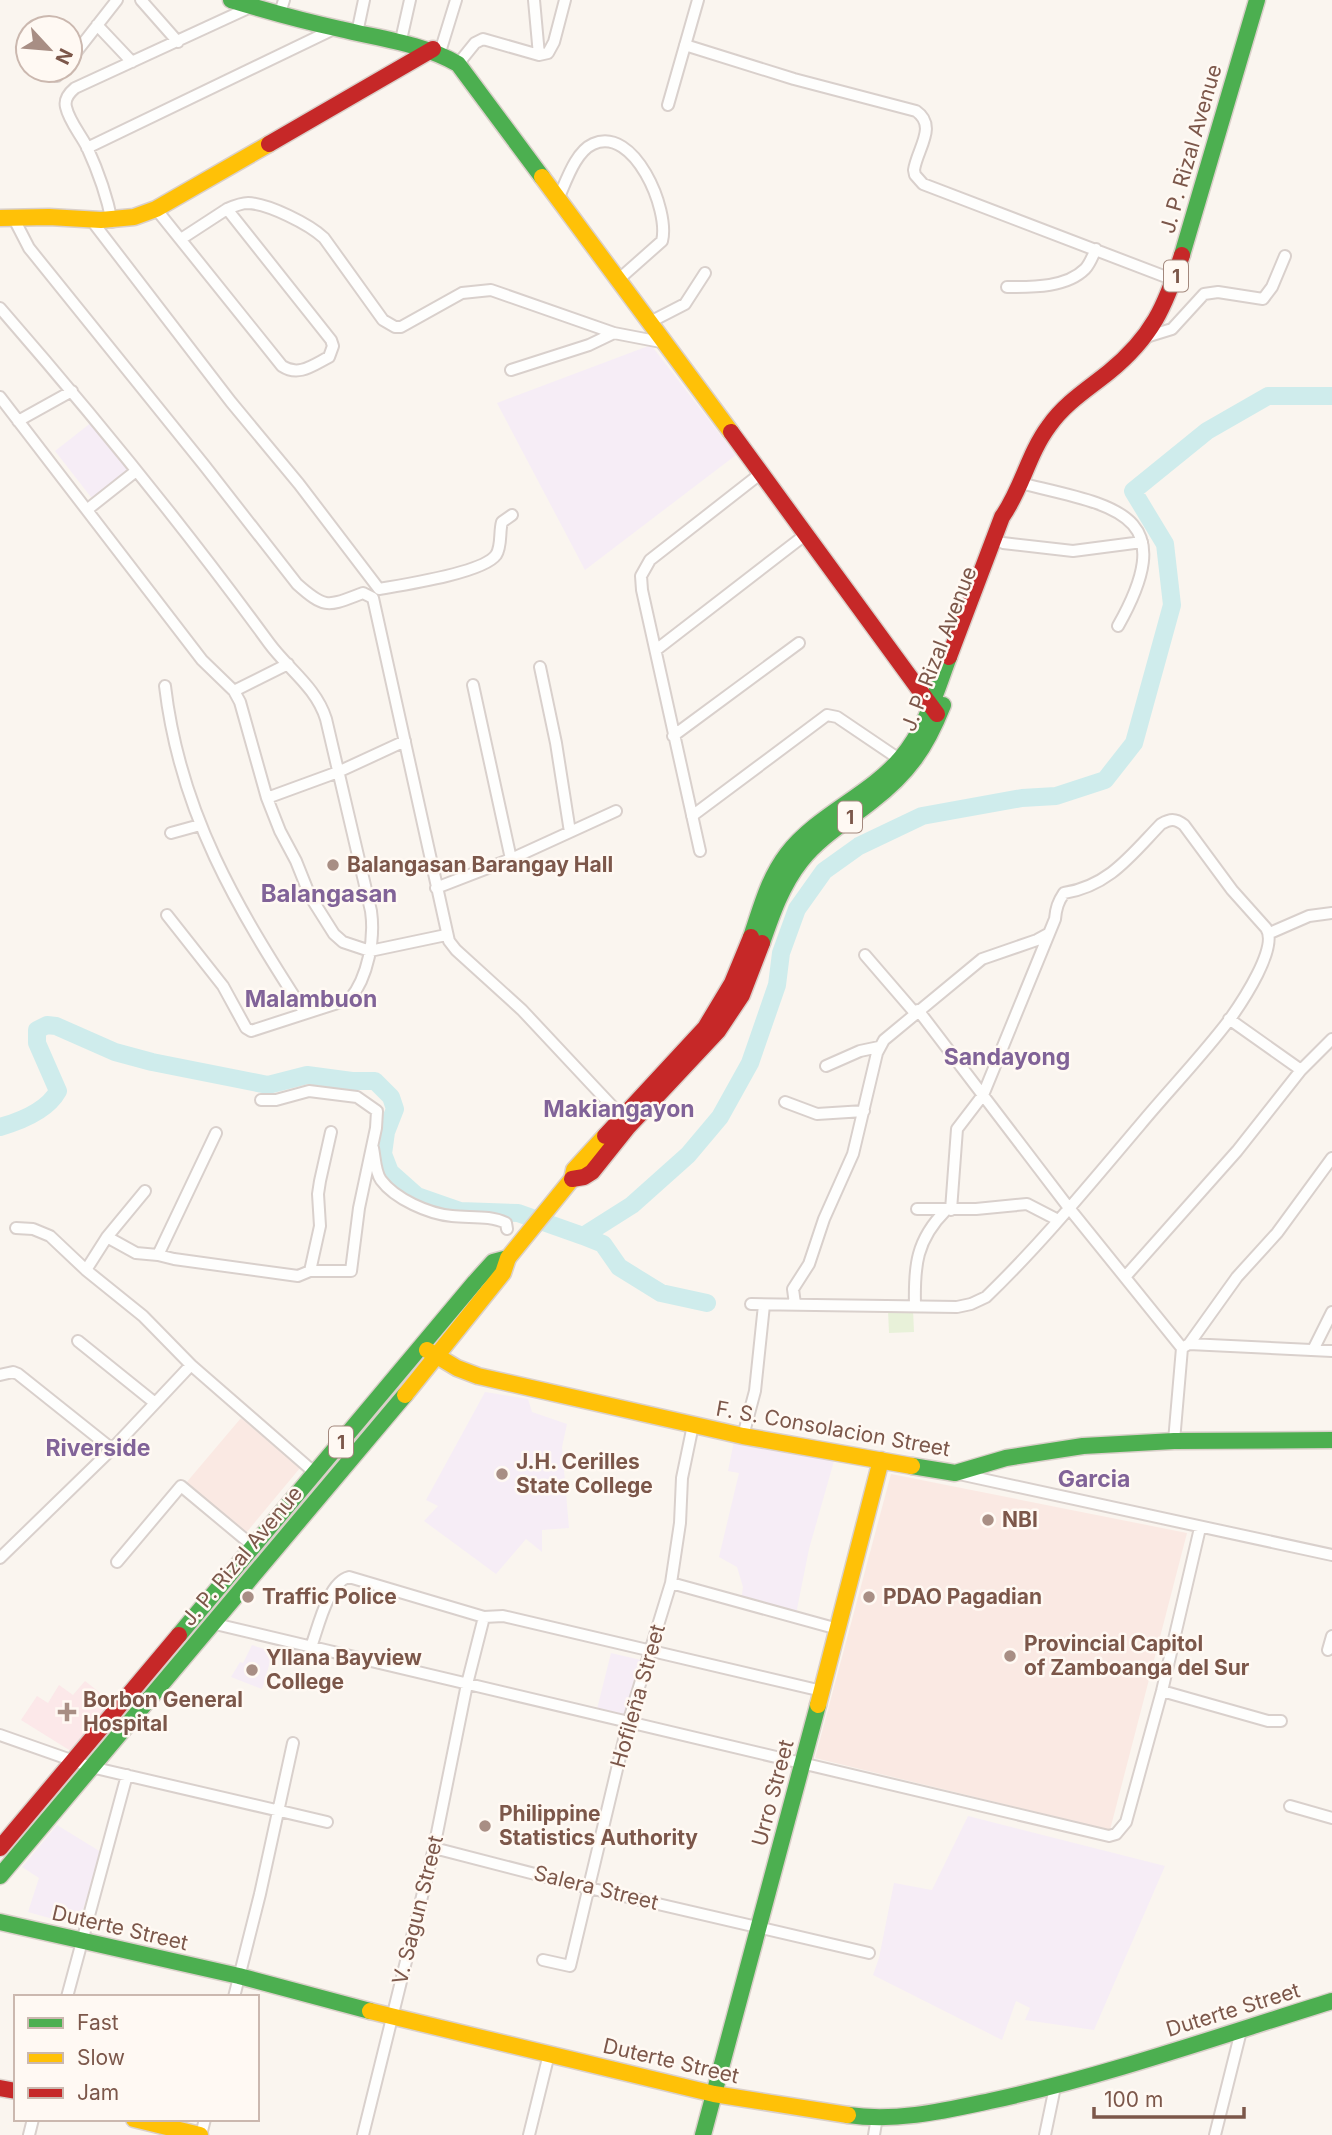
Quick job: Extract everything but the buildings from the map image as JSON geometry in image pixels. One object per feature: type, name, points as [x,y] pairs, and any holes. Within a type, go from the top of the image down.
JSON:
[{"type":"main road","points":[[231,0],[253,6],[282,6],[335,28],[401,40],[437,51],[458,64],[650,321],[934,711]]},
{"type":"main road","name":"J. P. Rizal Avenue","points":[[934,711],[1002,517],[1011,504],[1032,454],[1061,410],[1110,371],[1146,337],[1160,315],[1174,280],[1257,0]]},
{"type":"main road","points":[[6,218],[34,216],[112,222],[134,219],[437,51]]},
{"type":"main road","name":"J. P. Rizal Avenue","points":[[0,1876],[436,1357],[503,1273],[508,1258],[572,1180],[587,1177],[625,1121],[700,1042],[731,987],[777,869],[794,847],[817,825],[905,764],[934,711],[1003,543],[1011,515],[1011,504]]},
{"type":"main road","name":"J. P. Rizal Avenue","points":[[0,1848],[421,1345],[493,1262],[508,1258]]},
{"type":"main road","name":"F. S. Consolacion Street","points":[[421,1345],[436,1357],[478,1376],[743,1436],[955,1473],[1018,1456],[1083,1447],[1174,1441],[1332,1440]]},
{"type":"main road","name":"Urro Street","points":[[702,2135],[822,1691],[881,1460]]},
{"type":"main road","points":[[116,1711],[129,1722]]},
{"type":"main road","name":"Duterte Street","points":[[0,1922],[239,1976],[392,2017],[714,2094],[827,2113],[877,2117],[933,2113],[1055,2087],[1332,2001]]},
{"type":"main road","points":[[142,2121],[200,2135]]},
{"type":"street","points":[[84,42],[117,0]]},
{"type":"street","points":[[141,0],[178,42]]},
{"type":"street","points":[[357,33],[364,0]]},
{"type":"street","points":[[401,40],[410,0]]},
{"type":"street","points":[[437,51],[456,0]]},
{"type":"street","points":[[534,0],[539,55]]},
{"type":"street","points":[[458,64],[475,43],[483,39],[539,55],[548,53],[565,0]]},
{"type":"street","points":[[668,106],[698,0]]},
{"type":"street","points":[[112,222],[103,187],[66,108],[66,99],[75,88],[253,6]]},
{"type":"street","points":[[97,25],[132,62]]},
{"type":"street","points":[[87,148],[335,28]]},
{"type":"street","points":[[685,45],[794,79],[916,111],[926,121],[927,130],[914,170],[918,181],[1174,280]]},
{"type":"street","points":[[558,198],[585,150],[604,141],[624,148],[647,174],[660,203],[662,241],[618,280]]},
{"type":"street","points":[[181,239],[227,209],[250,203],[300,221],[314,229],[324,238],[383,320],[395,327],[401,327],[462,293],[491,290],[614,333],[666,343]]},
{"type":"street","points":[[156,209],[282,366],[294,372],[305,370],[330,356],[334,346],[331,340],[227,209]]},
{"type":"street","points":[[6,218],[297,584],[310,596],[326,604],[340,603],[363,593],[376,594],[489,560],[498,552],[502,522],[512,515]]},
{"type":"street","points":[[92,221],[231,402],[299,484],[376,594],[446,935],[456,950],[522,1010],[625,1121]]},
{"type":"street","points":[[1007,288],[1051,285],[1068,279],[1084,270],[1096,249]]},
{"type":"street","points":[[1146,337],[1172,329],[1204,294],[1218,292],[1262,299],[1272,287],[1285,257]]},
{"type":"street","points":[[650,321],[685,304],[705,273]]},
{"type":"street","points":[[0,308],[72,391],[274,650],[318,698],[372,915],[370,951],[360,982],[350,999],[254,1031],[248,1030],[223,986],[167,915]]},
{"type":"street","points":[[511,370],[589,345],[614,333]]},
{"type":"street","points":[[18,421],[72,391]]},
{"type":"street","points":[[0,397],[202,660],[234,691],[245,714],[267,798],[310,896],[326,923],[344,942],[370,951],[446,935]]},
{"type":"street","points":[[88,509],[136,471]]},
{"type":"street","points":[[700,851],[673,736],[641,576],[650,560],[760,474]]},
{"type":"street","points":[[1020,483],[1087,499],[1121,513],[1138,529],[1142,542],[1140,579],[1118,626]]},
{"type":"street","points":[[656,650],[806,535]]},
{"type":"street","points":[[1003,543],[1073,551],[1142,542]]},
{"type":"street","points":[[673,736],[799,643]]},
{"type":"street","points":[[234,691],[288,664]]},
{"type":"street","points":[[540,667],[556,743],[570,832]]},
{"type":"street","points":[[473,685],[511,859]]},
{"type":"street","points":[[165,686],[173,738],[200,825],[219,870],[247,921],[305,1013]]},
{"type":"street","points":[[692,816],[827,715],[837,717],[905,764]]},
{"type":"street","points":[[267,798],[338,772],[405,741]]},
{"type":"street","points":[[436,888],[511,859],[616,811]]},
{"type":"street","points":[[915,1306],[915,1263],[930,1227],[948,1210],[957,1129],[983,1096],[1064,893],[1082,890],[1105,879],[1161,824],[1174,819],[1184,825],[1232,890],[1270,933]]},
{"type":"street","points":[[171,833],[200,825]]},
{"type":"street","points":[[1270,933],[1309,916],[1332,913]]},
{"type":"street","points":[[751,1304],[957,1307],[986,1297],[1069,1209],[1229,1019],[1266,957],[1270,933]]},
{"type":"street","points":[[795,1304],[793,1289],[809,1264],[824,1219],[853,1154],[880,1047],[888,1035],[982,959],[1048,934]]},
{"type":"street","points":[[865,955],[916,1012],[1069,1209],[1186,1346],[1332,1351]]},
{"type":"street","points":[[1229,1019],[1301,1070]]},
{"type":"street","points":[[1125,1277],[1237,1151],[1301,1070],[1332,1039]]},
{"type":"street","points":[[825,1066],[860,1051],[880,1047]]},
{"type":"street","points":[[107,1237],[136,1253],[298,1276],[310,1271],[352,1270],[359,1208],[376,1128],[377,1111],[357,1097],[309,1091],[276,1100],[261,1100]]},
{"type":"street","points":[[785,1102],[817,1114],[864,1111]]},
{"type":"street","points":[[310,1271],[320,1226],[320,1181],[331,1132]]},
{"type":"street","points":[[158,1255],[215,1133]]},
{"type":"street","points":[[372,1142],[380,1179],[400,1196],[424,1210],[449,1216],[497,1219],[506,1223],[507,1228]]},
{"type":"street","points":[[1174,1441],[1186,1346],[1237,1277],[1277,1233],[1332,1158]]},
{"type":"street","points":[[86,1270],[107,1237],[145,1191]]},
{"type":"street","points":[[917,1209],[948,1210],[1027,1204],[1058,1220]]},
{"type":"street","points":[[16,1228],[50,1236],[86,1270],[143,1316],[191,1365],[316,1473]]},
{"type":"street","points":[[743,1436],[755,1391],[764,1305]]},
{"type":"street","points":[[1313,1350],[1332,1312]]},
{"type":"street","points":[[78,1341],[155,1403]]},
{"type":"street","points":[[0,1558],[112,1449],[191,1365]]},
{"type":"street","points":[[0,1375],[18,1374],[112,1449]]},
{"type":"street","name":"Hofileña Street","points":[[543,1960],[570,1966],[628,1723],[671,1583],[680,1523],[682,1478],[693,1424]]},
{"type":"street","points":[[955,1473],[1332,1555]]},
{"type":"street","points":[[117,1562],[181,1486],[253,1546]]},
{"type":"street","points":[[198,1613],[211,1624],[1109,1836],[1116,1834],[1126,1822],[1162,1691],[1200,1528]]},
{"type":"street","points":[[311,1647],[334,1587],[349,1577],[484,1617],[503,1616],[822,1691]]},
{"type":"street","points":[[671,1583],[838,1629]]},
{"type":"street","name":"V. Sagun Street","points":[[363,2135],[434,1848],[467,1684],[484,1617]]},
{"type":"street","points":[[1328,1650],[1332,1636]]},
{"type":"street","points":[[1162,1691],[1248,1716],[1282,1721]]},
{"type":"street","points":[[0,1735],[92,1767],[327,1822]]},
{"type":"street","points":[[234,1995],[293,1743]]},
{"type":"street","points":[[68,1995],[127,1775]]},
{"type":"street","points":[[1290,1806],[1332,1818]]},
{"type":"street","name":"Salera Street","points":[[434,1848],[589,1888],[869,1953]]},
{"type":"street","points":[[1215,2135],[1241,2031]]},
{"type":"street","points":[[529,2135],[549,2054]]},
{"type":"street","points":[[1045,2135],[1055,2087]]},
{"type":"street","points":[[874,2135],[877,2117]]},
{"type":"shaded area","points":[[651,345],[736,455],[585,570],[497,403]]},
{"type":"shaded area","points":[[92,422],[134,470],[94,501],[55,451]]},
{"type":"shaded area","name":"J.H. Cerilles State College","points":[[485,1392],[528,1399],[532,1412],[567,1424],[562,1447],[569,1528],[542,1530],[542,1552],[526,1539],[496,1574],[424,1521],[438,1506],[426,1500]]},
{"type":"shaded area","points":[[241,1418],[300,1468],[246,1533],[186,1483]]},
{"type":"shaded area","points":[[734,1441],[834,1461],[809,1549],[796,1614],[741,1601],[743,1587],[737,1567],[719,1557],[739,1473],[728,1471]]},
{"type":"shaded area","points":[[891,1474],[1187,1533],[1110,1830],[815,1758]]},
{"type":"shaded area","name":"Yllana Bayview College","points":[[252,1645],[273,1652],[262,1689],[231,1677],[240,1662],[243,1663]]},
{"type":"shaded area","points":[[611,1653],[641,1660],[626,1716],[597,1709]]},
{"type":"shaded area","name":"Borbon General Hospital","points":[[85,1681],[114,1704],[74,1753],[21,1720],[37,1696],[48,1703],[59,1685],[73,1695]]},
{"type":"shaded area","points":[[968,1816],[1165,1866],[1094,2030],[1025,2020],[1030,2008],[1016,2001],[1002,2040],[873,1975],[894,1883],[932,1890]]},
{"type":"shaded area","points":[[57,1825],[101,1852],[78,1926],[28,1912],[39,1878],[22,1867]]},
{"type":"green space","points":[[913,1309],[914,1332],[889,1333],[888,1310]]},
{"type":"waterway","points":[[583,1236],[632,1205],[688,1155],[720,1117],[750,1063],[777,985],[781,953],[797,909],[824,871],[859,846],[922,816],[1022,798],[1056,796],[1105,780],[1134,743],[1172,605],[1165,544],[1133,491],[1207,431],[1268,396],[1332,396]]},
{"type":"waterway","points":[[0,1127],[40,1110],[58,1091],[37,1043],[37,1030],[47,1025],[56,1026],[115,1052],[268,1085],[307,1075],[375,1081],[391,1097],[395,1109],[386,1132],[383,1154],[390,1172],[417,1196],[460,1211],[518,1213],[583,1236],[603,1244],[619,1267],[661,1293],[707,1303]]},
{"type":"traffic: fast","points":[[231,0],[415,46],[458,64],[542,177]]},
{"type":"traffic: fast","points":[[1182,255],[1257,0]]},
{"type":"traffic: fast","points":[[751,937],[770,884],[787,854],[813,827],[888,771],[910,747],[930,709],[949,657]]},
{"type":"traffic: fast","points":[[762,943],[794,870],[808,852],[884,792],[906,770],[923,747],[943,705]]},
{"type":"traffic: fast","points":[[179,1635],[475,1282],[493,1262],[508,1258]]},
{"type":"traffic: fast","points":[[0,1876],[405,1395]]},
{"type":"traffic: fast","points":[[912,1466],[955,1473],[1006,1458],[1083,1446],[1174,1441],[1332,1440]]},
{"type":"traffic: fast","points":[[703,2135],[818,1705]]},
{"type":"traffic: fast","points":[[0,1922],[239,1976],[370,2011]]},
{"type":"traffic: fast","points":[[848,2115],[884,2117],[919,2114],[1033,2091],[1162,2055],[1332,2001]]},
{"type":"traffic: slow","points":[[0,218],[101,220],[134,217],[156,209],[269,144]]},
{"type":"traffic: slow","points":[[542,177],[731,432]]},
{"type":"traffic: slow","points":[[405,1395],[503,1273],[508,1258],[572,1179],[574,1170],[605,1136]]},
{"type":"traffic: slow","points":[[427,1350],[457,1368],[478,1376],[743,1436],[912,1466]]},
{"type":"traffic: slow","points":[[818,1705],[881,1460]]},
{"type":"traffic: slow","points":[[370,2011],[714,2094],[848,2115]]},
{"type":"traffic: slow","points":[[142,2121],[200,2135]]},
{"type":"traffic: jam","points":[[269,144],[433,49]]},
{"type":"traffic: jam","points":[[949,657],[1002,517],[1042,437],[1062,410],[1124,359],[1147,333],[1163,306],[1182,255]]},
{"type":"traffic: jam","points":[[731,432],[937,714]]},
{"type":"traffic: jam","points":[[605,1136],[705,1028],[732,983],[751,937]]},
{"type":"traffic: jam","points":[[572,1179],[592,1172],[628,1127],[718,1031],[742,995],[762,943]]},
{"type":"traffic: jam","points":[[0,1848],[179,1635]]},
{"type":"traffic: jam","points":[[0,2088],[14,2091]]},
{"type":"place","name":"Balangasan Barangay Hall","points":[[333,865]]},
{"type":"place","name":"J.H. Cerilles State College","points":[[502,1474]]},
{"type":"place","name":"NBI","points":[[988,1520]]},
{"type":"place","name":"Traffic Police","points":[[248,1597]]},
{"type":"place","name":"PDAO Pagadian","points":[[869,1597]]},
{"type":"place","name":"Provincial Capitol of Zamboanga del Sur","points":[[1010,1656]]},
{"type":"place","name":"Yllana Bayview College","points":[[252,1670]]},
{"type":"place","name":"Borbon General Hospital","points":[[67,1712]]},
{"type":"place","name":"Philippine Statistics Authority","points":[[485,1826]]},
{"type":"district","name":"Balangasan","points":[[329,894]]},
{"type":"district","name":"Malambuon","points":[[311,999]]},
{"type":"district","name":"Sandayong","points":[[1007,1057]]},
{"type":"district","name":"Makiangayon","points":[[619,1109]]},
{"type":"district","name":"Riverside","points":[[98,1448]]},
{"type":"district","name":"Garcia","points":[[1094,1479]]}]
